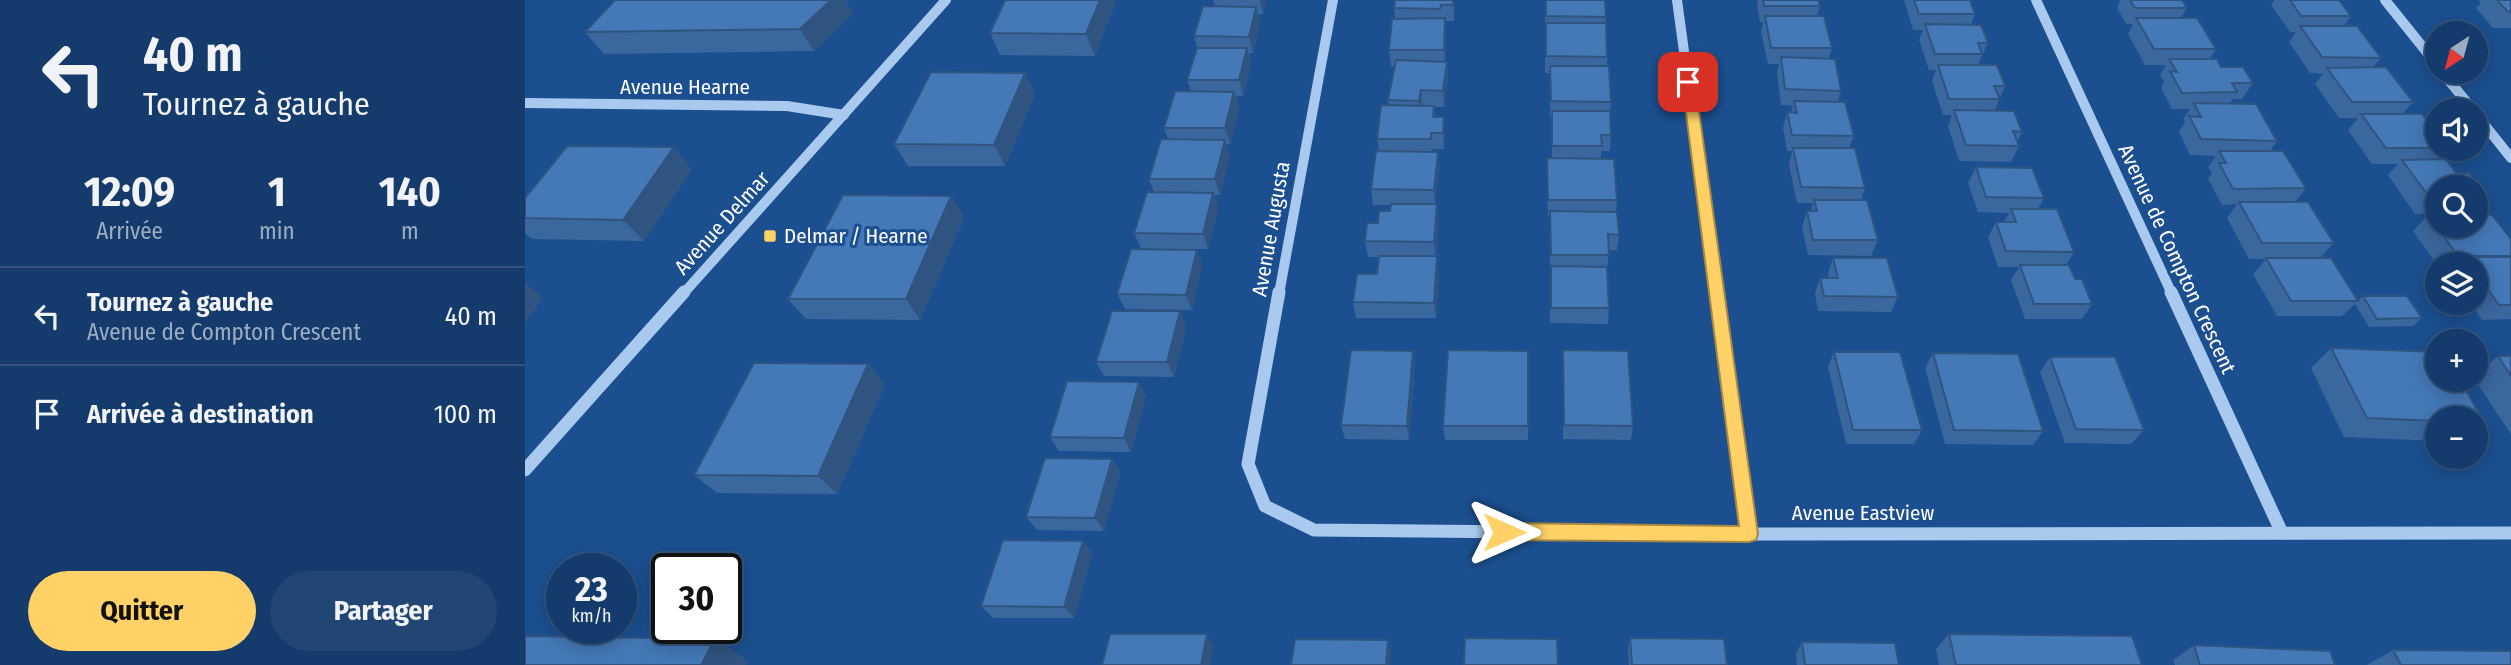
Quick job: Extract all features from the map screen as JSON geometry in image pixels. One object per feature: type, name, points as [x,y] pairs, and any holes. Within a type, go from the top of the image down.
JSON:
[{"type":"street","name":"Avenue Delmar","points":[[525,470],[946,0]]},
{"type":"street","name":"Avenue Augusta","points":[[1248,464],[1332,0]]},
{"type":"street","points":[[1677,0],[1749,534]]},
{"type":"street","name":"Avenue de Compton Crescent","points":[[2036,0],[2283,533]]},
{"type":"street","points":[[2385,0],[2425,50]]},
{"type":"street","points":[[2452,84],[2463,98]]},
{"type":"street","name":"Avenue Hearne","points":[[525,103],[787,106],[844,115]]},
{"type":"street","points":[[2488,129],[2511,158]]},
{"type":"street","name":"Avenue Eastview","points":[[1248,464],[1265,506],[1314,530],[1749,534],[2511,533]]},
{"type":"building","points":[[615,0],[831,0],[800,29],[585,32]]},
{"type":"building","points":[[1005,0],[1100,0],[1086,34],[990,33]]},
{"type":"building","points":[[1395,0],[1453,0],[1453,5],[1441,5],[1440,9],[1394,8]]},
{"type":"building","points":[[1546,0],[1605,0],[1606,17],[1546,16]]},
{"type":"building","points":[[1763,0],[1818,0],[1820,6],[1764,6]]},
{"type":"building","points":[[1914,0],[1970,0],[1975,14],[1919,14]]},
{"type":"building","points":[[2130,0],[2182,0],[2187,8],[2135,8]]},
{"type":"building","points":[[2290,0],[2339,0],[2351,16],[2301,16]]},
{"type":"building","points":[[2497,0],[2511,0],[2511,12],[2507,11]]},
{"type":"building","points":[[1203,6],[1256,7],[1249,37],[1194,36]]},
{"type":"building","points":[[1765,16],[1824,16],[1832,48],[1771,48]]},
{"type":"building","points":[[1445,18],[1444,50],[1389,50],[1392,19]]},
{"type":"building","points":[[2136,18],[2197,18],[2216,49],[2154,49]]},
{"type":"building","points":[[1546,23],[1606,23],[1607,57],[1546,56]]},
{"type":"building","points":[[1925,24],[1981,25],[1988,43],[1978,43],[1982,54],[1935,54]]},
{"type":"building","points":[[2300,26],[2357,26],[2381,58],[2322,57]]},
{"type":"building","points":[[1197,48],[1247,48],[1239,80],[1187,80]]},
{"type":"building","points":[[1781,57],[1835,59],[1841,91],[1785,89]]},
{"type":"building","points":[[2169,59],[2217,59],[2221,67],[2243,67],[2253,83],[2232,83],[2237,92],[2182,93],[2170,71],[2177,72]]},
{"type":"building","points":[[1396,60],[1447,62],[1443,91],[1421,90],[1419,101],[1388,100]]},
{"type":"building","points":[[1938,65],[1997,65],[2005,86],[1994,86],[2000,99],[1949,99]]},
{"type":"building","points":[[1550,66],[1609,66],[1611,102],[1551,101]]},
{"type":"building","points":[[2386,67],[2413,102],[2352,102],[2327,68]]},
{"type":"building","points":[[931,72],[1025,73],[994,145],[894,144]]},
{"type":"building","points":[[1175,91],[1234,92],[1225,128],[1164,128]]},
{"type":"building","points":[[1794,101],[1845,102],[1854,136],[1792,135],[1787,112],[1797,113]]},
{"type":"building","points":[[2194,103],[2256,104],[2277,141],[2201,139],[2189,116],[2201,117]]},
{"type":"building","points":[[1381,105],[1434,106],[1433,117],[1444,117],[1443,133],[1431,133],[1431,139],[1377,139]]},
{"type":"building","points":[[1954,110],[2014,111],[2022,132],[2013,131],[2019,146],[1966,145]]},
{"type":"building","points":[[1552,111],[1610,111],[1611,135],[1601,135],[1602,146],[1552,146]]},
{"type":"building","points":[[2361,114],[2422,114],[2425,118],[2425,148],[2386,148]]},
{"type":"building","points":[[1161,139],[1225,140],[1215,179],[1149,179]]},
{"type":"building","points":[[567,146],[674,147],[623,220],[525,218],[525,198]]},
{"type":"building","points":[[1793,148],[1855,148],[1865,188],[1801,187]]},
{"type":"building","points":[[1376,151],[1438,152],[1434,190],[1371,189]]},
{"type":"building","points":[[2219,151],[2283,151],[2306,188],[2233,189],[2219,163],[2226,163]]},
{"type":"building","points":[[1547,158],[1614,159],[1617,200],[1548,200]]},
{"type":"building","points":[[2402,160],[2447,161],[2456,173],[2471,175],[2425,175],[2425,191]]},
{"type":"building","points":[[1976,167],[2032,168],[2044,198],[1986,197]]},
{"type":"building","points":[[1147,192],[1213,193],[1203,234],[1134,233]]},
{"type":"building","points":[[843,195],[951,196],[906,299],[788,299]]},
{"type":"building","points":[[1814,200],[1867,200],[1878,240],[1813,240],[1807,211],[1817,211]]},
{"type":"building","points":[[2239,202],[2308,202],[2334,243],[2262,243]]},
{"type":"building","points":[[1391,204],[1437,204],[1434,242],[1365,241],[1367,223],[1378,223],[1379,211],[1390,211]]},
{"type":"building","points":[[2011,209],[2057,209],[2074,252],[2006,251],[1996,222],[2016,222]]},
{"type":"building","points":[[1550,211],[1617,212],[1619,235],[1608,234],[1609,255],[1551,255]]},
{"type":"building","points":[[2488,215],[2492,215],[2511,239],[2511,256],[2488,256],[2488,252],[2455,252],[2445,238],[2488,238]]},
{"type":"building","points":[[1131,249],[1197,250],[1186,295],[1117,294]]},
{"type":"building","points":[[1379,256],[1437,256],[1434,303],[1353,302],[1357,274],[1377,274]]},
{"type":"building","points":[[2488,257],[2511,257],[2511,305],[2499,305],[2488,289]]},
{"type":"building","points":[[1833,258],[1887,258],[1898,297],[1824,296],[1820,278],[1838,278]]},
{"type":"building","points":[[2266,258],[2331,258],[2358,301],[2291,301]]},
{"type":"building","points":[[2020,265],[2069,265],[2075,279],[2082,279],[2092,304],[2034,304]]},
{"type":"building","points":[[1551,266],[1607,267],[1609,308],[1551,308]]},
{"type":"building","points":[[2363,296],[2407,296],[2422,318],[2377,319]]},
{"type":"building","points":[[1112,311],[1180,311],[1167,362],[1096,362]]},
{"type":"building","points":[[2331,348],[2425,352],[2425,392],[2467,392],[2475,406],[2425,406],[2425,420],[2367,418]]},
{"type":"building","points":[[1351,350],[1413,351],[1407,426],[1341,425]]},
{"type":"building","points":[[1448,350],[1528,351],[1528,426],[1443,426]]},
{"type":"building","points":[[1563,350],[1628,351],[1633,426],[1564,425]]},
{"type":"building","points":[[1834,352],[1900,352],[1922,430],[1853,430]]},
{"type":"building","points":[[1933,353],[2018,354],[2043,431],[1954,430]]},
{"type":"building","points":[[2498,356],[2511,356],[2511,376]]},
{"type":"building","points":[[2050,357],[2115,357],[2144,430],[2076,429]]},
{"type":"building","points":[[754,363],[868,364],[818,476],[694,475]]},
{"type":"building","points":[[1067,381],[1139,382],[1124,438],[1050,437]]},
{"type":"building","points":[[1045,458],[1112,459],[1095,518],[1026,517]]},
{"type":"building","points":[[1003,540],[1083,541],[1064,607],[981,606]]},
{"type":"building","points":[[1110,634],[1207,634],[1201,665],[1102,665]]},
{"type":"building","points":[[1949,634],[2132,636],[2142,665],[1956,665]]},
{"type":"building","points":[[525,636],[546,636],[546,644],[637,644],[637,638],[651,638],[651,644],[712,644],[701,665],[525,665]]},
{"type":"building","points":[[1465,638],[1557,639],[1558,665],[1464,665]]},
{"type":"building","points":[[1630,638],[1724,639],[1727,665],[1632,665]]},
{"type":"building","points":[[1295,639],[1388,640],[1386,665],[1291,665]]},
{"type":"building","points":[[1802,642],[1895,643],[1899,665],[1805,665]]},
{"type":"building","points":[[2194,645],[2330,651],[2335,665],[2200,665]]},
{"type":"building","points":[[2393,650],[2511,651],[2511,665],[2401,665]]},
{"type":"place","name":"Delmar / Hearne","points":[[770,236]]},
{"type":"route","points":[[1504,532],[1749,534],[1688,82]]}]
